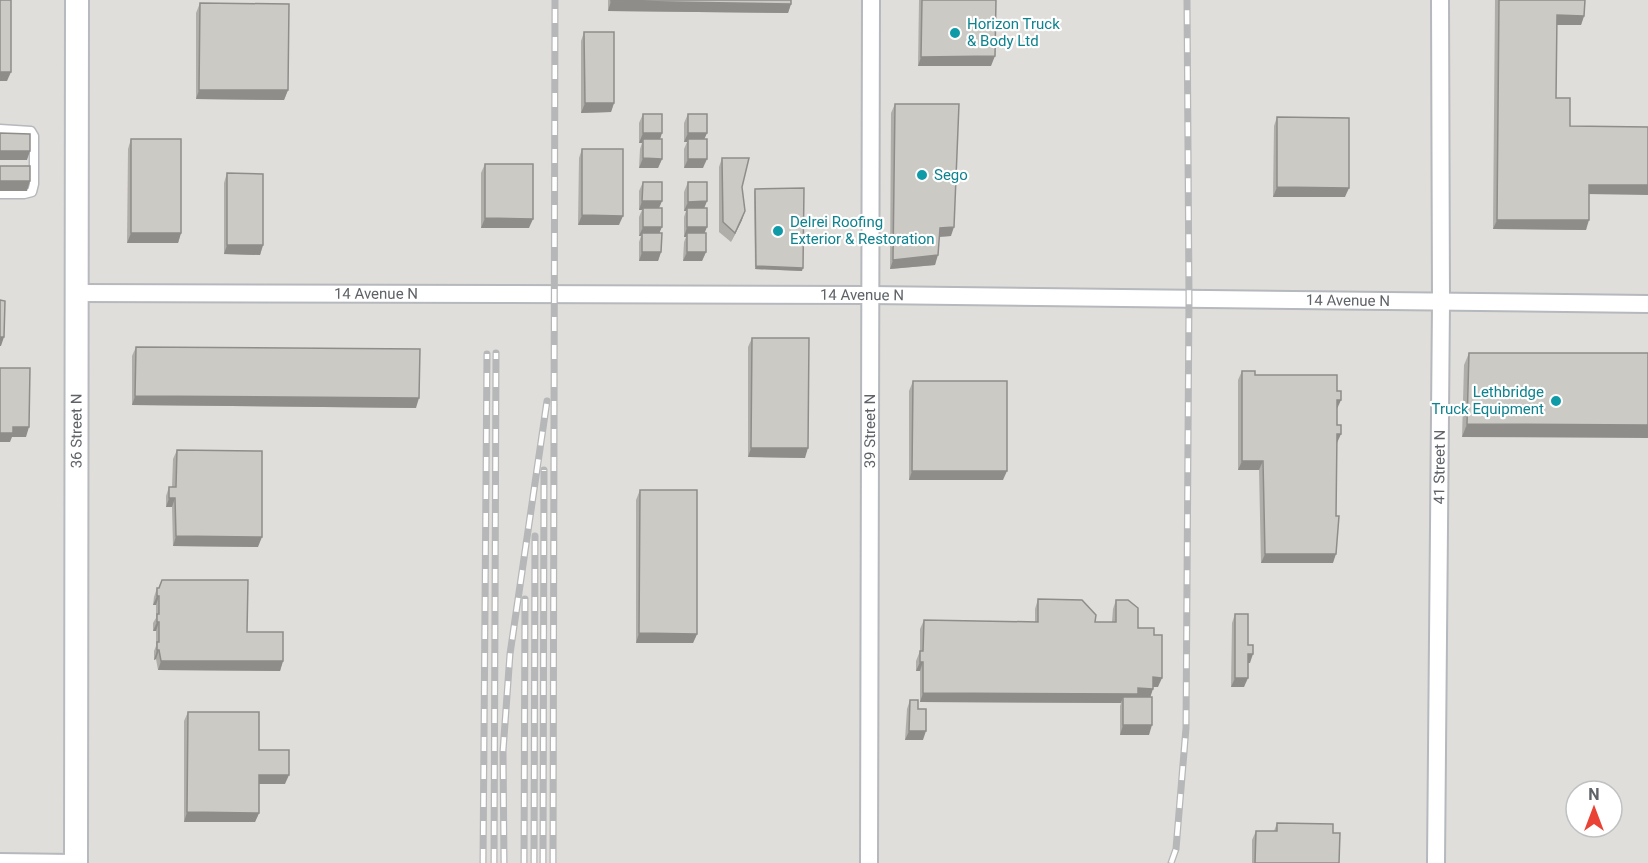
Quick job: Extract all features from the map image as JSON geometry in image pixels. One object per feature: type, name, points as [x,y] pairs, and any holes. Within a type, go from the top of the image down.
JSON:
[{"type":"street","name":"36 Street N","points":[[74,863],[77,0]]},
{"type":"street","name":"39 Street N","points":[[869,863],[871,0]]},
{"type":"street","name":"41 Street N","points":[[1436,863],[1441,303],[1440,0]]},
{"type":"street","name":"14 Avenue N","points":[[76,293],[870,296],[1648,304]]},
{"type":"street","points":[[0,862],[74,863]]},
{"type":"lane","points":[[0,129],[25,129],[31,131],[34,136],[32,192],[0,194]]},
{"type":"lane","points":[[23,167],[34,167]]},
{"type":"shaded area","points":[[0,0],[1648,0],[1648,863],[0,863]]},
{"type":"building","points":[[0,0],[11,0],[11,72],[0,72]]},
{"type":"building","points":[[791,0],[791,4],[611,1]]},
{"type":"building","name":"Horizon Truck & Body Ltd","points":[[922,0],[996,0],[995,56],[921,57]]},
{"type":"building","points":[[1499,0],[1585,0],[1584,16],[1557,15],[1556,98],[1570,98],[1570,126],[1648,127],[1648,185],[1589,185],[1589,220],[1497,220]]},
{"type":"building","points":[[200,3],[289,4],[288,90],[199,90]]},
{"type":"building","points":[[584,32],[614,32],[614,103],[585,103]]},
{"type":"building","name":"Sego","points":[[895,104],[959,104],[954,227],[940,228],[938,255],[893,260]]},
{"type":"building","points":[[643,114],[662,114],[662,133],[643,133]]},
{"type":"building","points":[[688,114],[707,114],[707,133],[688,133]]},
{"type":"building","points":[[1277,117],[1349,118],[1349,188],[1277,187]]},
{"type":"building","points":[[0,133],[30,134],[30,151],[0,151]]},
{"type":"building","points":[[131,139],[181,139],[181,233],[131,233]]},
{"type":"building","points":[[643,139],[662,139],[662,159],[643,158]]},
{"type":"building","points":[[688,139],[707,139],[707,159],[688,159]]},
{"type":"building","points":[[582,149],[623,149],[623,216],[582,215]]},
{"type":"building","points":[[722,158],[749,158],[742,187],[745,211],[735,233],[723,222]]},
{"type":"building","points":[[485,164],[533,164],[533,219],[485,218]]},
{"type":"building","points":[[0,166],[30,166],[30,181],[0,181]]},
{"type":"building","points":[[227,173],[263,174],[263,245],[227,245]]},
{"type":"building","points":[[643,182],[662,182],[662,201],[642,201]]},
{"type":"building","points":[[688,182],[707,182],[707,201],[688,202]]},
{"type":"building","name":"Delrei Roofing Exterior & Restoration","points":[[804,188],[803,268],[756,266],[755,189]]},
{"type":"building","points":[[643,208],[662,208],[662,227],[643,227]]},
{"type":"building","points":[[687,208],[707,208],[707,227],[687,227]]},
{"type":"building","points":[[642,233],[662,233],[661,252],[642,252]]},
{"type":"building","points":[[687,233],[706,233],[706,252],[687,252]]},
{"type":"building","points":[[0,300],[5,301],[4,337],[0,337]]},
{"type":"building","points":[[752,338],[809,338],[808,448],[751,448]]},
{"type":"building","points":[[136,347],[420,349],[419,398],[135,396]]},
{"type":"building","name":"Lethbridge Truck Equipment","points":[[1469,353],[1648,353],[1648,425],[1467,424]]},
{"type":"building","points":[[0,368],[30,368],[29,427],[13,427],[13,433],[0,433]]},
{"type":"building","points":[[1242,371],[1255,371],[1255,375],[1337,375],[1337,391],[1341,391],[1341,400],[1337,400],[1337,425],[1341,425],[1341,434],[1337,434],[1336,516],[1339,516],[1336,554],[1265,554],[1263,461],[1242,461]]},
{"type":"building","points":[[913,381],[1007,381],[1007,471],[912,471]]},
{"type":"building","points":[[177,450],[262,451],[262,537],[176,536],[175,498],[169,498],[169,487],[176,487]]},
{"type":"building","points":[[640,490],[697,490],[697,634],[639,633]]},
{"type":"building","points":[[162,580],[248,580],[247,632],[283,632],[283,661],[161,661],[159,650],[157,650],[159,596],[157,596],[157,588]]},
{"type":"building","points":[[1038,599],[1082,600],[1096,615],[1095,622],[1116,622],[1116,600],[1128,600],[1138,608],[1138,628],[1154,628],[1154,635],[1162,635],[1162,678],[1153,677],[1153,689],[1138,688],[1138,694],[923,693],[923,662],[920,662],[920,651],[923,651],[924,620],[1038,622]]},
{"type":"building","points":[[1235,614],[1248,614],[1248,645],[1253,645],[1253,654],[1248,654],[1248,678],[1235,678]]},
{"type":"building","points":[[1123,697],[1152,697],[1152,725],[1123,725]]},
{"type":"building","points":[[910,700],[918,700],[918,709],[926,709],[926,731],[909,731]]},
{"type":"building","points":[[188,712],[259,712],[259,750],[289,750],[289,775],[259,775],[259,813],[187,812]]},
{"type":"building","points":[[1277,823],[1333,824],[1333,833],[1340,833],[1339,863],[1255,863],[1256,831],[1277,831]]},
{"type":"railway","points":[[553,863],[555,0]]},
{"type":"railway","points":[[1171,863],[1176,849],[1186,728],[1189,298],[1187,0]]},
{"type":"railway","points":[[494,863],[496,353]]},
{"type":"railway","points":[[483,863],[487,354]]},
{"type":"railway","points":[[504,863],[503,751],[510,654],[547,401]]},
{"type":"railway","points":[[543,863],[544,470]]},
{"type":"railway","points":[[534,863],[535,536]]},
{"type":"railway","points":[[524,863],[525,599]]},
{"type":"place","name":"Horizon Truck & Body Ltd","points":[[955,33]]},
{"type":"place","name":"Sego","points":[[922,175]]},
{"type":"place","name":"Delrei Roofing Exterior & Restoration","points":[[778,231]]},
{"type":"place","name":"Lethbridge Truck Equipment","points":[[1556,401]]}]
